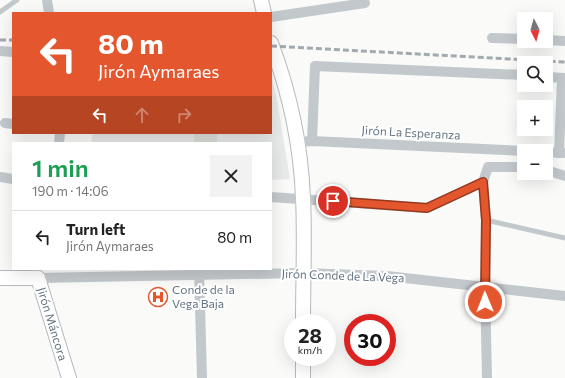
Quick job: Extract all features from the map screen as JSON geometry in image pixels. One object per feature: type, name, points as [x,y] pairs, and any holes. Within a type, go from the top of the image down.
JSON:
[{"type":"street","points":[[47,0],[49,12]]},
{"type":"street","points":[[261,0],[264,12]]},
{"type":"street","points":[[272,17],[365,3]]},
{"type":"street","points":[[492,38],[517,39]]},
{"type":"street","points":[[553,40],[565,41]]},
{"type":"street","points":[[273,50],[284,78],[297,142],[303,199],[303,314]]},
{"type":"street","points":[[0,51],[12,52]]},
{"type":"street","points":[[312,141],[315,66],[517,76]]},
{"type":"street","points":[[553,77],[563,78],[562,153]]},
{"type":"street","name":"Jirón La Esperanza","points":[[297,142],[312,141],[517,151]]},
{"type":"street","points":[[487,378],[485,287],[486,220],[483,182],[488,167],[517,167]]},
{"type":"street","points":[[553,172],[565,176]]},
{"type":"street","points":[[0,177],[12,179]]},
{"type":"street","points":[[272,197],[427,208],[483,182]]},
{"type":"street","points":[[200,272],[202,378]]},
{"type":"street","name":"Jirón Conde de La Vega","points":[[0,278],[37,274],[200,272],[302,273],[386,276],[565,296]]},
{"type":"street","name":"Jirón Máncora","points":[[37,274],[69,378]]},
{"type":"street","points":[[303,366],[304,378]]},
{"type":"lane","points":[[0,12],[17,0]]},
{"type":"lane","points":[[486,220],[565,238]]},
{"type":"shaded area","points":[[272,80],[277,99],[290,179],[272,180],[272,142],[91,142],[93,134],[272,134]]},
{"type":"shaded area","points":[[194,134],[217,134],[217,142],[194,142]]},
{"type":"railway","points":[[0,40],[12,40]]},
{"type":"railway","points":[[272,46],[565,62]]},
{"type":"place","name":"Conde de la Vega Baja","points":[[158,297]]},
{"type":"route","points":[[333,201],[427,208],[483,182],[486,220],[485,302]]}]
